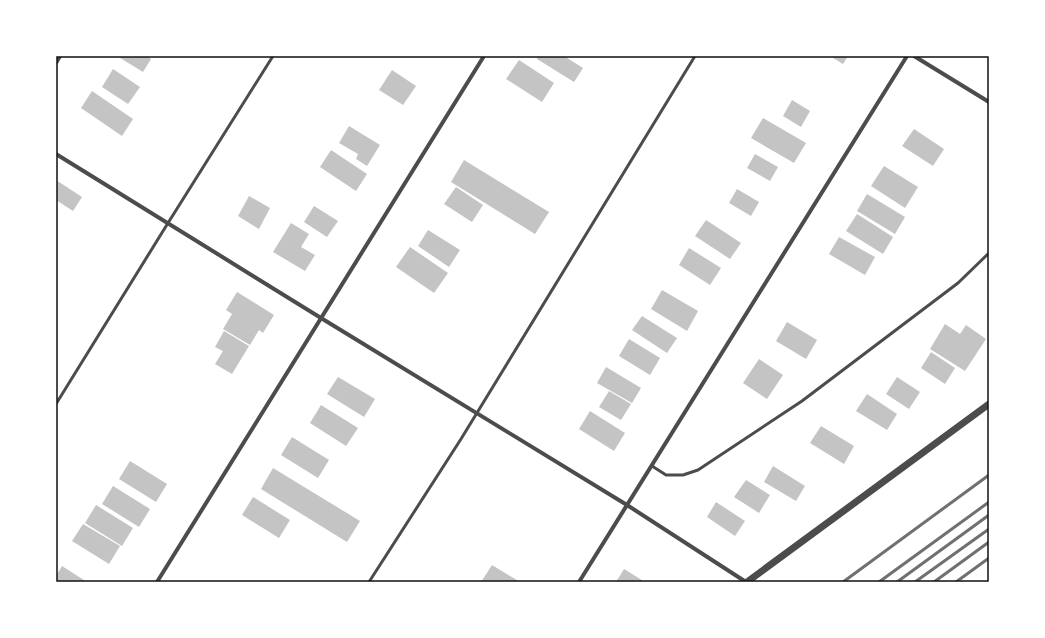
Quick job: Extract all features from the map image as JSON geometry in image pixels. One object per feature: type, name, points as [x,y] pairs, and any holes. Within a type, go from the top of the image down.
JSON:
[{"type":"street","points":[[56,63],[60,56]]},
{"type":"street","points":[[157,582],[484,56]]},
{"type":"street","points":[[579,582],[907,56]]},
{"type":"street","points":[[914,56],[989,102]]},
{"type":"street","points":[[56,154],[627,505],[746,582],[989,404]]},
{"type":"lane","points":[[56,404],[273,56]]},
{"type":"lane","points":[[369,582],[477,414],[695,56]]},
{"type":"lane","points":[[652,466],[666,475],[683,475],[698,470],[802,401],[958,283],[989,253]]},
{"type":"building","points":[[117,56],[147,56],[151,59],[143,72]]},
{"type":"building","points":[[538,56],[564,56],[583,68],[574,82],[537,59]]},
{"type":"building","points":[[830,56],[848,56],[843,64]]},
{"type":"building","points":[[519,60],[554,83],[542,102],[506,79]]},
{"type":"building","points":[[113,69],[140,87],[128,104],[102,87]]},
{"type":"building","points":[[392,70],[416,86],[403,105],[379,90]]},
{"type":"building","points":[[92,91],[133,119],[122,136],[81,108]]},
{"type":"building","points":[[792,100],[810,111],[801,127],[783,116]]},
{"type":"building","points":[[763,118],[806,143],[794,163],[751,138]]},
{"type":"building","points":[[349,126],[380,145],[367,166],[356,159],[358,154],[339,143]]},
{"type":"building","points":[[914,129],[944,149],[933,166],[902,146]]},
{"type":"building","points":[[331,150],[367,174],[356,191],[320,167]]},
{"type":"building","points":[[755,154],[778,167],[770,181],[747,168]]},
{"type":"building","points":[[464,160],[549,212],[535,234],[451,182]]},
{"type":"building","points":[[884,166],[918,187],[905,208],[871,186]]},
{"type":"building","points":[[56,180],[82,197],[73,211],[56,200]]},
{"type":"building","points":[[456,187],[483,205],[472,222],[444,204]]},
{"type":"building","points":[[737,189],[759,202],[751,216],[729,203]]},
{"type":"building","points":[[867,194],[905,217],[895,234],[857,211]]},
{"type":"building","points":[[249,196],[270,208],[259,229],[238,216]]},
{"type":"building","points":[[314,206],[338,221],[327,237],[304,222]]},
{"type":"building","points":[[857,214],[893,237],[883,254],[846,231]]},
{"type":"building","points":[[706,220],[741,243],[730,259],[695,236]]},
{"type":"building","points":[[291,223],[309,234],[301,247],[315,255],[305,271],[273,252]]},
{"type":"building","points":[[428,230],[460,250],[449,267],[418,246]]},
{"type":"building","points":[[839,237],[875,257],[865,275],[829,254]]},
{"type":"building","points":[[410,247],[448,273],[434,293],[396,267]]},
{"type":"building","points":[[689,248],[721,268],[710,285],[679,265]]},
{"type":"building","points":[[662,290],[698,311],[687,331],[651,309]]},
{"type":"building","points":[[237,292],[274,315],[263,333],[259,330],[250,345],[223,329],[232,314],[226,310]]},
{"type":"building","points":[[642,316],[677,338],[667,353],[632,330]]},
{"type":"building","points":[[787,322],[817,340],[806,359],[776,341]]},
{"type":"building","points":[[945,324],[960,334],[966,325],[986,339],[965,371],[930,349]]},
{"type":"building","points":[[224,331],[249,346],[232,374],[215,364],[223,351],[215,347]]},
{"type":"building","points":[[629,339],[660,358],[650,375],[619,356]]},
{"type":"building","points":[[931,352],[955,368],[945,384],[921,368]]},
{"type":"building","points":[[759,359],[783,375],[767,399],[743,383]]},
{"type":"building","points":[[606,367],[641,388],[632,403],[597,383]]},
{"type":"building","points":[[338,377],[375,399],[364,417],[327,394]]},
{"type":"building","points":[[897,377],[920,392],[909,409],[886,394]]},
{"type":"building","points":[[609,391],[631,404],[621,420],[599,407]]},
{"type":"building","points":[[867,394],[897,414],[887,430],[856,411]]},
{"type":"building","points":[[321,405],[358,428],[346,446],[310,423]]},
{"type":"building","points":[[590,411],[625,433],[614,451],[579,429]]},
{"type":"building","points":[[821,426],[854,446],[844,464],[810,443]]},
{"type":"building","points":[[292,437],[329,460],[318,478],[281,455]]},
{"type":"building","points":[[130,461],[167,484],[156,502],[119,479]]},
{"type":"building","points":[[773,466],[805,486],[796,501],[764,482]]},
{"type":"building","points":[[273,468],[360,521],[347,542],[261,489]]},
{"type":"building","points":[[746,480],[770,495],[759,513],[734,497]]},
{"type":"building","points":[[113,486],[150,509],[139,527],[102,504]]},
{"type":"building","points":[[253,497],[290,520],[279,538],[242,515]]},
{"type":"building","points":[[716,502],[745,521],[735,536],[707,517]]},
{"type":"building","points":[[96,505],[133,528],[122,546],[85,523]]},
{"type":"building","points":[[83,524],[120,546],[109,564],[72,541]]},
{"type":"building","points":[[492,565],[520,582],[481,582]]},
{"type":"building","points":[[62,566],[87,582],[56,582],[56,576]]},
{"type":"building","points":[[624,569],[645,582],[616,582]]},
{"type":"railway","points":[[843,582],[989,475]]},
{"type":"railway","points":[[879,582],[989,502]]},
{"type":"railway","points":[[897,582],[989,515]]},
{"type":"railway","points":[[915,582],[989,529]]},
{"type":"railway","points":[[934,582],[989,542]]},
{"type":"railway","points":[[956,582],[989,558]]}]
